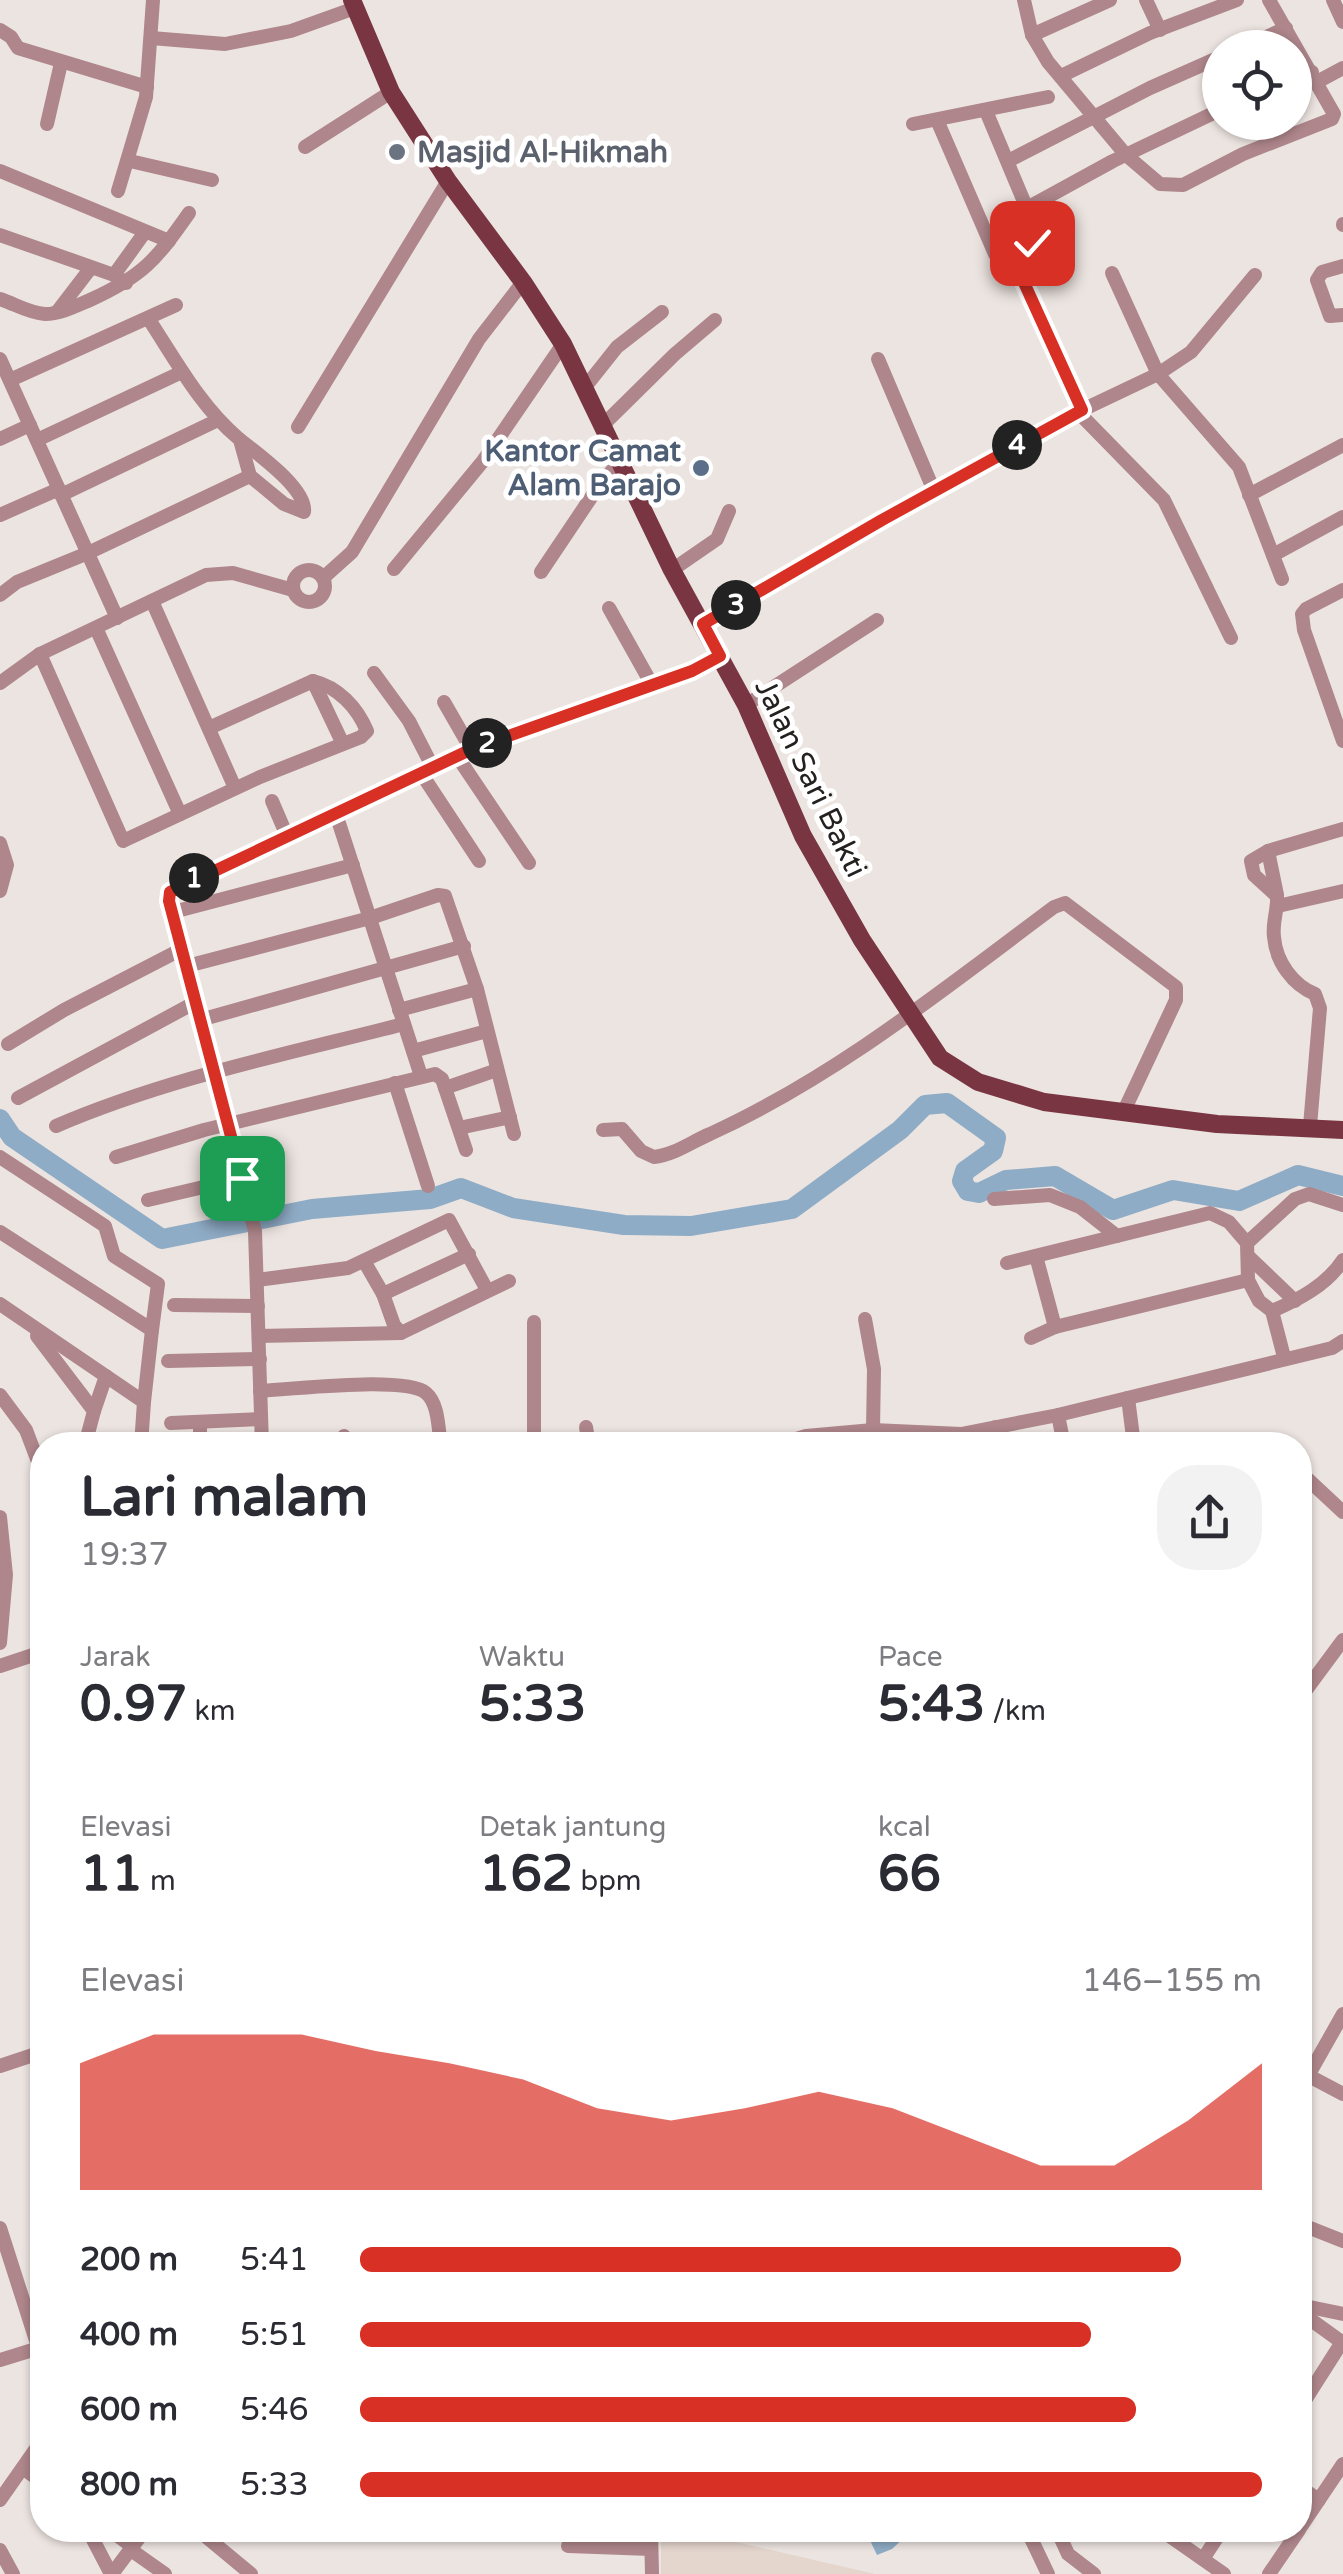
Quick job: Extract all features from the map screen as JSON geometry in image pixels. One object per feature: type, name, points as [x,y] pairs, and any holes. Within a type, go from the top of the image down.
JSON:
[{"type":"main road","name":"Jalan Sari Bakti","points":[[354,4],[391,92],[448,181],[523,282],[563,344],[672,570],[746,705],[803,836],[862,940],[940,1058],[978,1082],[1044,1102],[1218,1124],[1343,1130]]},
{"type":"street","points":[[118,192],[130,160],[147,87],[152,0]]},
{"type":"street","points":[[1024,0],[1032,35],[1048,62],[1126,155],[1166,186],[1183,185],[1332,118],[1334,111],[1268,0]]},
{"type":"street","points":[[1032,35],[1110,0]]},
{"type":"street","points":[[1146,0],[1155,31]]},
{"type":"street","points":[[1060,76],[1155,31],[1237,0]]},
{"type":"street","points":[[1332,0],[1343,22]]},
{"type":"street","points":[[152,38],[225,44],[290,30],[354,4]]},
{"type":"street","points":[[1282,30],[1286,28]]},
{"type":"street","points":[[0,30],[18,48],[147,87]]},
{"type":"street","points":[[47,124],[61,64]]},
{"type":"street","points":[[1008,161],[1202,66]]},
{"type":"street","points":[[1314,77],[1343,68]]},
{"type":"street","points":[[305,148],[391,92]]},
{"type":"street","points":[[913,124],[1048,97]]},
{"type":"street","points":[[937,120],[1000,258],[1036,240],[1038,230],[986,111]]},
{"type":"street","points":[[1029,206],[1202,119]]},
{"type":"street","points":[[130,160],[212,180]]},
{"type":"street","points":[[0,171],[170,242]]},
{"type":"street","points":[[298,427],[448,181]]},
{"type":"street","points":[[0,299],[40,313],[57,312],[120,279],[170,242],[189,213]]},
{"type":"street","points":[[120,279],[144,232]]},
{"type":"street","points":[[0,235],[120,279]]},
{"type":"street","points":[[1011,254],[1080,411],[1164,500],[1232,638]]},
{"type":"street","points":[[1343,266],[1322,272],[1317,280],[1327,312],[1334,317],[1343,315]]},
{"type":"street","points":[[57,312],[90,269]]},
{"type":"street","points":[[1112,273],[1158,374],[1239,467],[1282,579]]},
{"type":"street","points":[[703,624],[934,491],[1080,411],[1158,374],[1191,352],[1255,275]]},
{"type":"street","points":[[324,578],[352,552],[479,339],[523,282]]},
{"type":"street","points":[[117,618],[3,368],[176,305]]},
{"type":"street","points":[[586,386],[617,347],[662,312]]},
{"type":"street","points":[[148,318],[218,420],[277,470],[304,501],[306,511],[284,504],[250,476],[240,440]]},
{"type":"street","points":[[604,424],[715,320]]},
{"type":"street","points":[[394,569],[483,460],[563,344]]},
{"type":"street","points":[[878,359],[934,491]]},
{"type":"street","points":[[36,440],[182,372]]},
{"type":"street","points":[[0,515],[218,420]]},
{"type":"street","points":[[0,438],[30,425]]},
{"type":"street","points":[[1248,495],[1343,445]]},
{"type":"street","points":[[541,572],[594,493],[620,462]]},
{"type":"street","points":[[0,594],[17,582],[88,554],[250,476]]},
{"type":"street","points":[[672,570],[717,539],[728,511]]},
{"type":"street","points":[[1272,555],[1343,516]]},
{"type":"street","points":[[0,683],[40,654],[206,575],[234,573],[292,590],[301,600],[314,601],[324,592],[324,578],[306,569],[295,576],[292,590]]},
{"type":"street","points":[[1343,590],[1302,614],[1304,630],[1343,741]]},
{"type":"street","points":[[152,601],[236,788]]},
{"type":"street","points":[[609,608],[651,684]]},
{"type":"street","points":[[746,705],[877,620]]},
{"type":"street","points":[[96,628],[180,814]]},
{"type":"street","points":[[40,654],[124,841],[367,731],[352,706],[330,685],[313,681],[209,728]]},
{"type":"street","points":[[262,1432],[258,1280],[251,1210],[170,892],[464,753],[692,671],[720,656]]},
{"type":"street","points":[[374,673],[409,720],[426,770],[479,861]]},
{"type":"street","points":[[313,681],[342,742]]},
{"type":"street","points":[[444,702],[464,753],[529,863]]},
{"type":"street","points":[[272,801],[287,836]]},
{"type":"street","points":[[336,814],[421,1076]]},
{"type":"street","points":[[1310,1126],[1320,1008],[1315,994],[1297,987],[1284,964],[1274,938],[1278,901],[1251,869],[1251,861],[1268,851],[1343,829]]},
{"type":"street","points":[[0,843],[7,865],[0,888]]},
{"type":"street","points":[[173,912],[353,865]]},
{"type":"street","points":[[1278,901],[1343,891]]},
{"type":"street","points":[[186,966],[444,896],[477,989],[514,1134]]},
{"type":"street","points":[[603,1130],[622,1129],[646,1154],[663,1156],[752,1115],[910,1014],[1054,906],[1070,905],[1172,982],[1178,993],[1123,1113]]},
{"type":"street","points":[[200,1020],[464,946]]},
{"type":"street","points":[[8,1044],[64,1010],[182,949]]},
{"type":"street","points":[[56,1126],[122,1098],[402,1017],[477,989]]},
{"type":"street","points":[[18,1098],[196,1002]]},
{"type":"street","points":[[413,1051],[487,1031]]},
{"type":"street","points":[[445,1088],[498,1070]]},
{"type":"street","points":[[116,1157],[228,1124],[421,1076],[440,1076],[466,1150]]},
{"type":"street","points":[[395,1082],[428,1186]]},
{"type":"street","points":[[459,1128],[510,1117]]},
{"type":"street","points":[[0,1156],[105,1226],[114,1256],[158,1284],[141,1432]]},
{"type":"street","points":[[148,1200],[242,1178]]},
{"type":"street","points":[[994,1199],[1050,1194],[1080,1208],[1117,1236]]},
{"type":"street","points":[[1284,1357],[1272,1311],[1259,1301],[1248,1280],[1248,1250],[1295,1199],[1309,1194],[1343,1205]]},
{"type":"street","points":[[1007,1263],[1210,1213],[1230,1222],[1248,1250],[1295,1301]]},
{"type":"street","points":[[258,1280],[333,1273],[445,1220],[454,1223],[487,1290]]},
{"type":"street","points":[[0,1232],[152,1330]]},
{"type":"street","points":[[383,1294],[468,1254]]},
{"type":"street","points":[[1036,1256],[1054,1327]]},
{"type":"street","points":[[364,1260],[383,1294],[392,1322],[401,1333]]},
{"type":"street","points":[[1272,1311],[1295,1301],[1335,1272],[1343,1260]]},
{"type":"street","points":[[1031,1338],[1054,1327],[1248,1280]]},
{"type":"street","points":[[259,1336],[401,1333],[509,1281]]},
{"type":"street","points":[[0,1304],[144,1402]]},
{"type":"street","points":[[174,1306],[258,1306]]},
{"type":"street","points":[[865,1319],[874,1368],[873,1430]]},
{"type":"street","points":[[534,1322],[534,1432]]},
{"type":"street","points":[[28,1324],[94,1411]]},
{"type":"street","points":[[970,1432],[1128,1398],[1332,1348],[1343,1341]]},
{"type":"street","points":[[168,1361],[260,1360]]},
{"type":"street","points":[[88,1432],[106,1376]]},
{"type":"street","points":[[260,1390],[406,1384],[428,1394],[434,1404],[438,1432]]},
{"type":"street","points":[[0,1395],[30,1440]]},
{"type":"street","points":[[1128,1398],[1132,1432]]},
{"type":"street","points":[[1058,1414],[1061,1432]]},
{"type":"street","points":[[171,1423],[262,1420]]},
{"type":"street","points":[[200,1422],[200,1432]]},
{"type":"street","points":[[586,1427],[587,1432]]},
{"type":"street","points":[[996,1427],[997,1432]]},
{"type":"street","points":[[863,1432],[916,1432]]},
{"type":"street","points":[[1312,1483],[1343,1512]]},
{"type":"street","points":[[0,1517],[6,1575],[0,1643]]},
{"type":"street","points":[[1312,1682],[1343,1640]]},
{"type":"street","points":[[0,1666],[30,1656]]},
{"type":"street","points":[[1312,2069],[1343,2014]]},
{"type":"street","points":[[0,2066],[30,2056]]},
{"type":"street","points":[[1312,2085],[1343,2094]]},
{"type":"street","points":[[0,2228],[30,2320]]},
{"type":"street","points":[[1312,2229],[1343,2241]]},
{"type":"street","points":[[1312,2310],[1343,2314]]},
{"type":"street","points":[[1312,2318],[1342,2342],[1312,2389]]},
{"type":"street","points":[[0,2360],[30,2356]]},
{"type":"street","points":[[0,2500],[30,2458]]},
{"type":"street","points":[[1312,2512],[1343,2464]]},
{"type":"street","points":[[23,2468],[30,2473]]},
{"type":"street","points":[[1312,2494],[1320,2500]]},
{"type":"street","points":[[95,2542],[112,2574],[137,2542]]},
{"type":"street","points":[[124,2542],[166,2574]]},
{"type":"street","points":[[212,2542],[251,2574]]},
{"type":"street","points":[[651,2542],[652,2574]]},
{"type":"street","points":[[1033,2542],[1048,2574]]},
{"type":"street","points":[[1062,2542],[1068,2554],[1086,2572]]},
{"type":"street","points":[[1177,2542],[1224,2574]]},
{"type":"street","points":[[1203,2560],[1214,2542]]},
{"type":"street","points":[[1269,2574],[1291,2542]]},
{"type":"street","points":[[568,2546],[651,2550]]},
{"type":"street","points":[[0,2550],[13,2574]]},
{"type":"shaded area","points":[[661,2542],[736,2542],[875,2574],[661,2574]]},
{"type":"water","points":[[871,2542],[900,2542],[892,2549],[877,2555]]},
{"type":"waterway","points":[[0,1119],[12,1137],[162,1239],[312,1209],[430,1199],[461,1188],[513,1208],[624,1225],[691,1226],[792,1209],[900,1130],[925,1105],[947,1103],[996,1138],[993,1151],[965,1171],[962,1181],[968,1191],[979,1193],[1006,1180],[1055,1176],[1113,1210],[1173,1190],[1239,1201],[1298,1175],[1343,1186]]},
{"type":"place","name":"Masjid Al-Hikmah","points":[[397,152]]},
{"type":"place","name":"Kantor Camat Alam Barajo","points":[[701,468]]},
{"type":"route","points":[[242,1178],[169,901],[170,892],[472,749],[692,671],[720,656],[703,624],[1082,410],[1011,254],[1032,243]]}]
